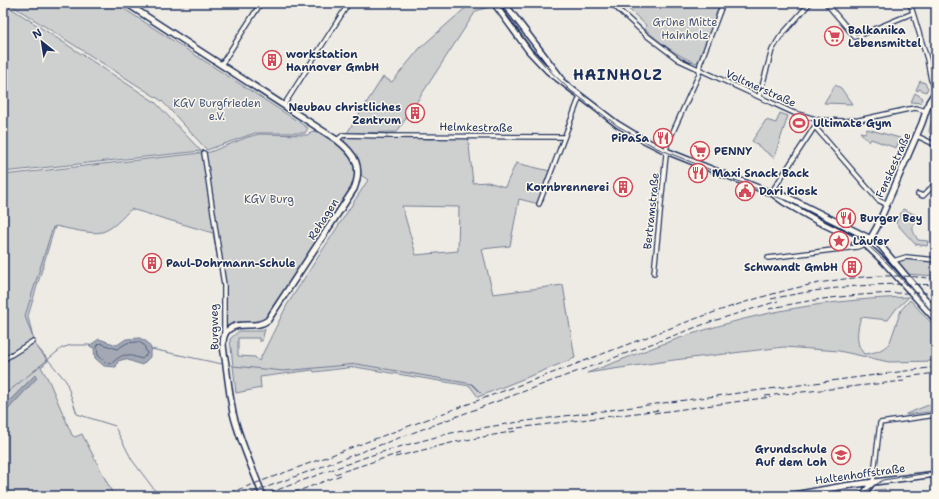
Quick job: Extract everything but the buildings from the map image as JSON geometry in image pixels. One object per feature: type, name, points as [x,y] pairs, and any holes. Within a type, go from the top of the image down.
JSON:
[{"type":"street","name":"Rehagen","points":[[126,3],[337,140],[350,150],[356,160],[358,174],[354,189],[268,320],[256,326],[236,326],[224,335]]},
{"type":"street","points":[[221,64],[261,3]]},
{"type":"street","points":[[284,105],[349,3]]},
{"type":"street","points":[[494,3],[529,51],[548,70],[629,132],[666,151],[770,192],[787,197],[871,239],[880,245],[936,312]]},
{"type":"street","points":[[504,3],[567,85]]},
{"type":"street","name":"Voltmerstraße","points":[[611,3],[663,49],[679,60],[794,113],[819,120],[843,121],[860,120],[916,108],[926,112]]},
{"type":"street","name":"Bertramstraße","points":[[654,273],[667,144],[699,70],[724,3]]},
{"type":"street","points":[[759,97],[772,50],[784,33],[810,3]]},
{"type":"street","points":[[826,3],[855,37],[913,13]]},
{"type":"street","points":[[910,3],[927,60],[930,80],[936,87]]},
{"type":"street","name":"Fenskestraße","points":[[865,244],[871,239],[936,91]]},
{"type":"street","points":[[538,204],[580,96]]},
{"type":"street","points":[[770,192],[819,120]]},
{"type":"street","points":[[815,127],[878,200],[886,204]]},
{"type":"street","name":"Helmkestraße","points":[[337,140],[343,135],[563,137]]},
{"type":"street","points":[[917,136],[936,144]]},
{"type":"street","name":"Burgweg","points":[[204,153],[224,285],[224,349],[234,415],[243,445],[263,496]]},
{"type":"street","points":[[918,194],[923,196],[936,183]]},
{"type":"street","points":[[770,192],[784,202],[865,244],[884,262],[936,320]]},
{"type":"street","points":[[848,248],[850,237]]},
{"type":"street","points":[[768,258],[848,248],[865,244]]},
{"type":"street","points":[[893,261],[906,257],[936,260]]},
{"type":"street","points":[[3,360],[33,341]]},
{"type":"street","points":[[862,496],[873,482],[880,423],[936,415]]},
{"type":"street","name":"Haltenhoffstraße","points":[[788,496],[873,482],[936,474]]},
{"type":"green space","points":[[3,3],[155,102],[201,151],[3,172]]},
{"type":"green space","name":"KGV Burgfrieden e.V.","points":[[8,3],[115,3],[308,128],[305,133],[255,133],[207,150],[162,101]]},
{"type":"green space","points":[[471,3],[487,3],[489,7],[476,11],[397,132],[347,133],[383,77],[392,82],[420,48]]},
{"type":"green space","name":"Grüne Mitte Hainholz","points":[[622,3],[721,3],[703,53],[696,63],[675,52],[656,39],[645,29],[646,25]]},
{"type":"green space","points":[[920,81],[925,83],[928,88],[926,92],[919,89],[918,91],[916,90]]},
{"type":"green space","points":[[835,85],[841,88],[852,104],[824,103]]},
{"type":"green space","points":[[915,93],[923,98],[921,103],[911,102]]},
{"type":"green space","points":[[936,102],[936,138],[931,136],[929,131]]},
{"type":"green space","points":[[780,113],[788,116],[774,158],[752,141],[766,120],[776,123]]},
{"type":"green space","points":[[867,129],[900,138],[896,148],[871,139],[869,142],[860,132],[865,133]]},
{"type":"green space","name":"KGV Burg","points":[[312,131],[326,133],[337,140],[356,160],[357,180],[268,320],[236,326],[225,335],[222,286],[213,233],[131,209],[114,226],[98,233],[55,226],[28,316],[34,343],[48,361],[41,367],[49,381],[72,435],[75,437],[82,434],[114,496],[3,496],[3,175],[210,152],[259,134],[308,135]]},
{"type":"green space","points":[[346,136],[431,139],[468,136],[473,183],[488,182],[505,187],[516,163],[550,171],[539,204],[519,199],[510,246],[482,249],[493,294],[563,285],[575,358],[478,397],[470,386],[355,367],[314,372],[313,370],[260,377],[261,388],[236,393],[230,339],[239,331],[262,331],[265,329],[262,341],[259,341],[259,338],[238,338],[238,356],[255,357],[259,361],[287,305],[368,180],[361,175],[356,156],[344,142]],"holes":[[[402,206],[459,207],[458,251],[416,255]]]},
{"type":"green space","points":[[903,209],[922,218],[915,223],[913,230],[918,240],[928,241],[927,246],[915,244],[896,223]]},
{"type":"green space","points":[[906,257],[936,260],[936,276],[906,274],[896,260]]},
{"type":"green space","points":[[909,297],[896,309],[888,320],[861,317],[858,331],[859,346],[864,354],[884,348],[890,342],[901,310],[910,300],[936,328],[936,361],[889,362],[839,351],[784,347],[674,360],[587,373],[677,339],[757,316],[807,306],[858,300]]},
{"type":"green space","points":[[936,402],[936,411],[906,415],[906,414]]},
{"type":"green space","points":[[885,489],[887,494],[877,496],[875,490]]},
{"type":"water","points":[[140,338],[147,342],[152,350],[150,351],[150,357],[142,365],[125,359],[118,361],[116,367],[104,366],[95,358],[94,348],[89,346],[99,339],[117,345],[126,339]]},
{"type":"water","points":[[35,375],[37,378],[3,415],[3,407]]},
{"type":"waterway","points":[[33,338],[25,316],[53,227],[55,228]]},
{"type":"waterway","points":[[34,343],[66,381],[77,414],[115,426]]},
{"type":"waterway","points":[[3,396],[62,348],[71,345],[90,345]]},
{"type":"waterway","points":[[151,349],[222,364]]},
{"type":"waterway","points":[[233,366],[284,371],[357,364],[472,384],[481,393]]},
{"type":"waterway","points":[[116,429],[132,460],[159,496]]},
{"type":"tram line","points":[[497,3],[532,51],[546,67],[570,90],[618,126],[657,148],[787,201],[864,242],[887,263],[936,317]]},
{"type":"tram line","points":[[859,496],[883,480],[936,472]]},
{"type":"tram line","points":[[844,496],[864,492]]},
{"type":"railway","points":[[221,496],[692,320],[752,300],[812,284],[842,279],[873,276],[904,276],[936,279]]},
{"type":"railway","points":[[771,299],[812,291],[853,286],[894,284],[936,285]]},
{"type":"railway","points":[[769,309],[831,298],[873,294],[936,293]]},
{"type":"railway","points":[[243,496],[710,322],[778,301]]},
{"type":"railway","points":[[261,496],[366,457],[451,433],[519,422],[936,367]]},
{"type":"railway","points":[[898,378],[936,373]]},
{"type":"railway","points":[[765,396],[904,381]]},
{"type":"railway","points":[[654,413],[771,397]]},
{"type":"railway","points":[[509,429],[660,410]]},
{"type":"railway","points":[[395,457],[455,442],[516,431]]},
{"type":"railway","points":[[335,474],[400,453]]},
{"type":"railway","points":[[285,496],[341,475]]},
{"type":"place","name":"Balkanika Lebensmittel","points":[[834,36]]},
{"type":"place","name":"workstation Hannover GmbH","points":[[272,60]]},
{"type":"place","name":"Neubau christliches Zentrum","points":[[415,113]]},
{"type":"place","name":"Ultimate Gym","points":[[799,123]]},
{"type":"place","name":"PiPaSa","points":[[663,138]]},
{"type":"place","name":"PENNY","points":[[700,151]]},
{"type":"place","name":"Maxi Snack Back","points":[[698,173]]},
{"type":"place","name":"Kornbrennerei","points":[[623,187]]},
{"type":"place","name":"Dari Kiosk","points":[[745,191]]},
{"type":"place","name":"Burger Bey","points":[[846,218]]},
{"type":"place","name":"Läufer","points":[[839,241]]},
{"type":"place","name":"Paul-Dohrmann-Schule","points":[[152,263]]},
{"type":"place","name":"Schwandt GmbH","points":[[852,267]]},
{"type":"place","name":"Grundschule Auf dem Loh","points":[[841,455]]},
{"type":"district","name":"HAINHOLZ","points":[[618,75]]}]
